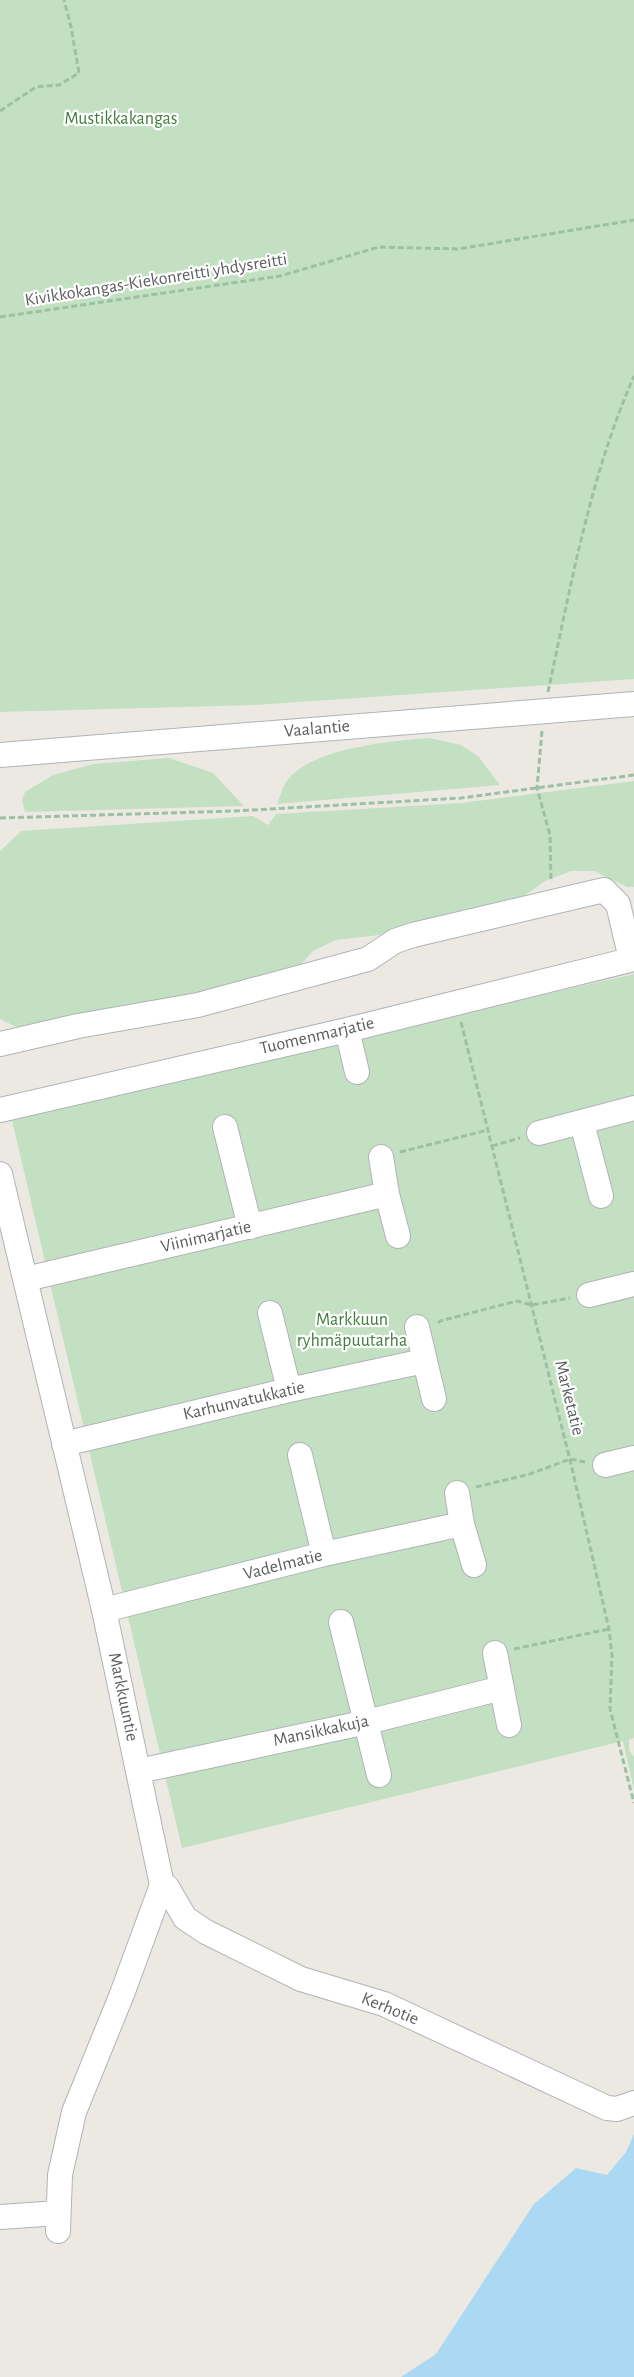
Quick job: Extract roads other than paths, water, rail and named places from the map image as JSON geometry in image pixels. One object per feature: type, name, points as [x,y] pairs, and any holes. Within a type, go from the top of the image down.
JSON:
[{"type":"street","name":"Vaalantie","points":[[0,755],[634,704]]},
{"type":"street","points":[[0,1044],[78,1026],[198,1005],[368,959],[395,941],[413,935],[604,890],[618,904],[632,959]]},
{"type":"street","name":"Tuomenmarjatie","points":[[0,1110],[347,1030],[632,959]]},
{"type":"street","points":[[347,1030],[357,1072]]},
{"type":"street","points":[[539,1133],[634,1108]]},
{"type":"street","points":[[582,1123],[601,1196]]},
{"type":"street","points":[[225,1127],[250,1227]]},
{"type":"street","points":[[381,1156],[387,1194],[398,1236]]},
{"type":"street","name":"Markkuuntie","points":[[0,1174],[104,1610],[162,1885]]},
{"type":"street","name":"Viinimarjatie","points":[[26,1280],[387,1194]]},
{"type":"street","points":[[589,1295],[634,1284]]},
{"type":"street","points":[[270,1313],[289,1390]]},
{"type":"street","name":"Karhunvatukkatie","points":[[64,1444],[289,1390],[421,1343],[434,1399]]},
{"type":"street","points":[[300,1455],[324,1554]]},
{"type":"street","points":[[605,1465],[634,1458]]},
{"type":"street","points":[[457,1493],[462,1524],[474,1565]]},
{"type":"street","name":"Vadelmatie","points":[[104,1610],[324,1554],[462,1524]]},
{"type":"street","points":[[341,1622],[378,1775]]},
{"type":"street","points":[[495,1653],[509,1725]]},
{"type":"street","name":"Mansikkakuja","points":[[139,1771],[367,1722],[502,1688]]},
{"type":"street","points":[[0,2217],[58,2222],[60,2175],[74,2112],[122,1994],[162,1885]]},
{"type":"street","name":"Kerhotie","points":[[162,1885],[166,1887],[185,1918],[206,1932],[301,1979],[384,2004],[607,2108],[617,2109],[634,2103]]},
{"type":"water","points":[[634,2134],[634,2377],[401,2377],[436,2354],[534,2204],[576,2168],[607,2175],[626,2152]]},
{"type":"park label","name":"Mustikkakangas","points":[[121,119]]},
{"type":"park label","name":"Markkuun ryhmäpuutarha","points":[[352,1330]]}]
